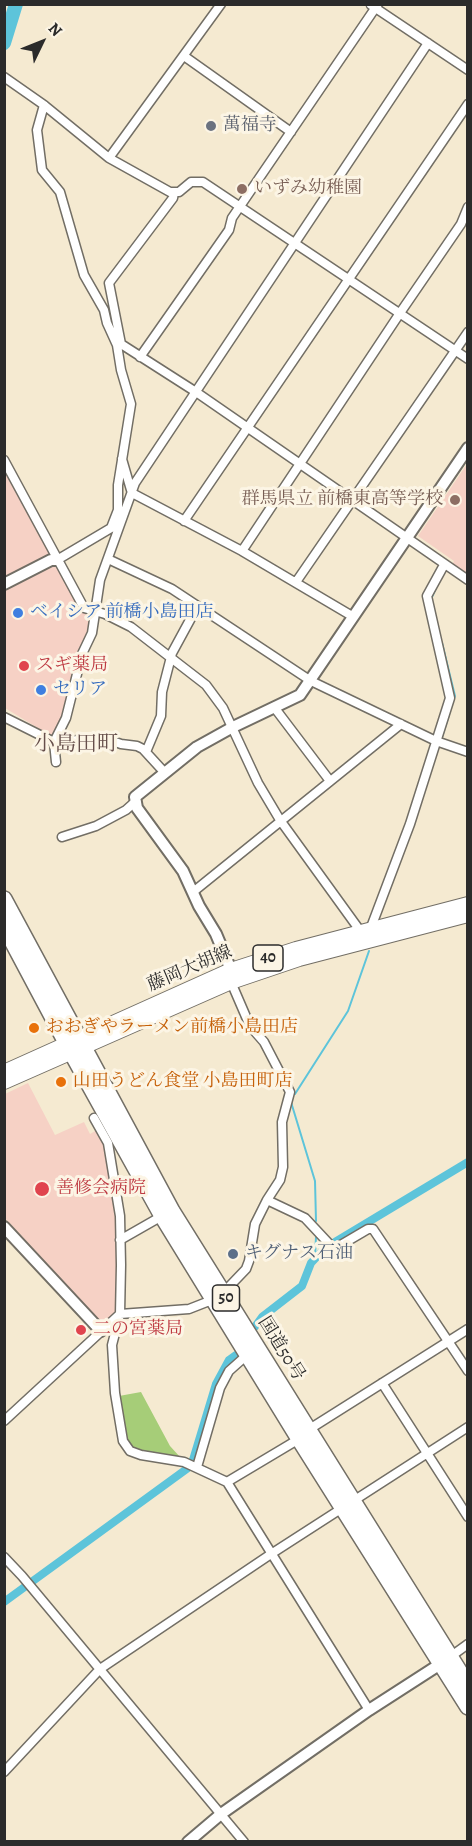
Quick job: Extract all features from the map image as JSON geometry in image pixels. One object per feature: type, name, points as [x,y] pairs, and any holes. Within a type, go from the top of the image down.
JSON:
[{"type":"highway","name":"国道50号","points":[[4,899],[74,1045],[162,1216],[218,1296],[445,1661],[468,1707]]},
{"type":"highway","name":"国道50号","points":[[4,926],[172,1211],[247,1355],[304,1435]]},
{"type":"highway","name":"国道50号","points":[[445,1661],[468,1685]]},
{"type":"main road","name":"藤岡大胡線","points":[[4,1072],[74,1045],[231,976],[366,931],[468,904]]},
{"type":"main road","name":"藤岡大胡線","points":[[231,976],[468,915]]},
{"type":"main road","name":"藤岡大胡線","points":[[4,1082],[74,1045]]},
{"type":"street","points":[[109,158],[221,4]]},
{"type":"street","points":[[140,357],[229,230],[232,218],[375,6],[468,70]]},
{"type":"street","points":[[56,762],[54,742],[66,718],[82,654],[93,633],[100,580],[135,483],[428,43]]},
{"type":"street","points":[[184,56],[291,132]]},
{"type":"street","points":[[7,78],[109,158],[164,190],[174,193],[179,192],[191,182],[202,182],[468,359]]},
{"type":"street","points":[[184,521],[468,104]]},
{"type":"street","points":[[44,105],[37,130],[42,170],[60,192],[84,275],[105,310],[107,323],[119,345],[196,392],[468,580]]},
{"type":"street","points":[[4,584],[57,560],[111,528],[118,510],[118,485],[131,404],[121,370],[109,283],[173,198],[174,193]]},
{"type":"street","points":[[242,551],[461,224],[468,207]]},
{"type":"street","points":[[296,582],[468,333]]},
{"type":"street","points":[[4,1421],[120,1314],[189,1309],[218,1296],[246,1269],[255,1224],[280,1180],[283,1167],[282,1122],[290,1092],[264,1042],[250,1026],[216,934],[183,871],[137,808],[135,797],[197,747],[300,695],[468,448]]},
{"type":"street","points":[[122,458],[132,493],[242,551],[352,616]]},
{"type":"street","points":[[4,460],[84,608],[131,627],[206,686],[223,708],[233,727],[242,753],[280,820],[366,931],[410,824],[450,698],[427,596],[444,565]]},
{"type":"street","points":[[108,559],[172,589],[310,681],[436,741],[468,752]]},
{"type":"street","points":[[146,752],[161,716],[162,692],[172,653],[197,607]]},
{"type":"street","points":[[274,707],[330,781]]},
{"type":"street","points":[[4,717],[54,742],[104,738],[137,746],[146,752],[165,773]]},
{"type":"street","points":[[193,892],[401,724]]},
{"type":"street","points":[[62,837],[96,825],[126,810],[136,801]]},
{"type":"street","points":[[94,1118],[108,1143],[120,1216],[120,1314],[112,1345],[115,1393],[123,1441],[130,1451],[184,1462],[227,1482],[369,1710]]},
{"type":"street","points":[[267,1200],[305,1218],[334,1249],[368,1229],[373,1229],[468,1371]]},
{"type":"street","points":[[120,1239],[162,1216]]},
{"type":"street","points":[[4,1227],[101,1331]]},
{"type":"street","points":[[227,1482],[468,1329]]},
{"type":"street","points":[[197,1467],[220,1388],[229,1371],[247,1355]]},
{"type":"street","points":[[382,1383],[468,1517]]},
{"type":"street","points":[[4,1772],[100,1669],[347,1504],[468,1427]]},
{"type":"street","points":[[4,1557],[244,1842]]},
{"type":"street","points":[[188,1842],[221,1814],[468,1644]]},
{"type":"shaded area","name":"群馬県立 前橋東高等学校","points":[[467,464],[467,578],[451,567],[454,561],[418,536]]},
{"type":"shaded area","points":[[4,465],[81,611],[89,614],[91,628],[65,713],[55,736],[51,736],[5,708]]},
{"type":"shaded area","points":[[28,1083],[55,1135],[84,1122],[90,1134],[97,1130],[106,1148],[117,1217],[117,1312],[105,1321],[100,1321],[5,1218],[5,1094]]},
{"type":"green space","points":[[141,1392],[170,1446],[180,1457],[176,1459],[134,1449],[128,1444],[119,1396]]},
{"type":"waterway","points":[[4,43],[16,4]]},
{"type":"waterway","points":[[413,538],[468,458]]},
{"type":"waterway","points":[[431,599],[436,588]]},
{"type":"waterway","points":[[442,643],[455,696],[453,701]]},
{"type":"waterway","points":[[442,737],[449,715]]},
{"type":"waterway","points":[[295,1094],[348,1011],[369,951]]},
{"type":"waterway","points":[[291,1102],[315,1181],[316,1221]]},
{"type":"waterway","points":[[335,1242],[468,1162]]},
{"type":"waterway","points":[[315,1257],[316,1237]]},
{"type":"waterway","points":[[254,1328],[262,1317],[302,1286],[311,1263],[325,1248]]},
{"type":"waterway","points":[[4,1602],[188,1468],[193,1460],[216,1384],[229,1360],[236,1355]]},
{"type":"place","name":"萬福寺","points":[[211,126]]},
{"type":"place","name":"いずみ幼稚園","points":[[242,189]]},
{"type":"place","name":"群馬県立 前橋東高等学校","points":[[455,500]]},
{"type":"place","name":"ベイシア 前橋小島田店","points":[[18,613]]},
{"type":"place","name":"スギ薬局","points":[[24,666]]},
{"type":"place","name":"セリア","points":[[41,690]]},
{"type":"place","name":"おおぎやラーメン前橋小島田店","points":[[34,1028]]},
{"type":"place","name":"山田うどん食堂 小島田町店","points":[[61,1082]]},
{"type":"place","name":"善修会病院","points":[[42,1189]]},
{"type":"place","name":"キグナス石油","points":[[233,1254]]},
{"type":"place","name":"二の宮薬局","points":[[81,1330]]},
{"type":"district","name":"小島田町","points":[[76,745]]}]
